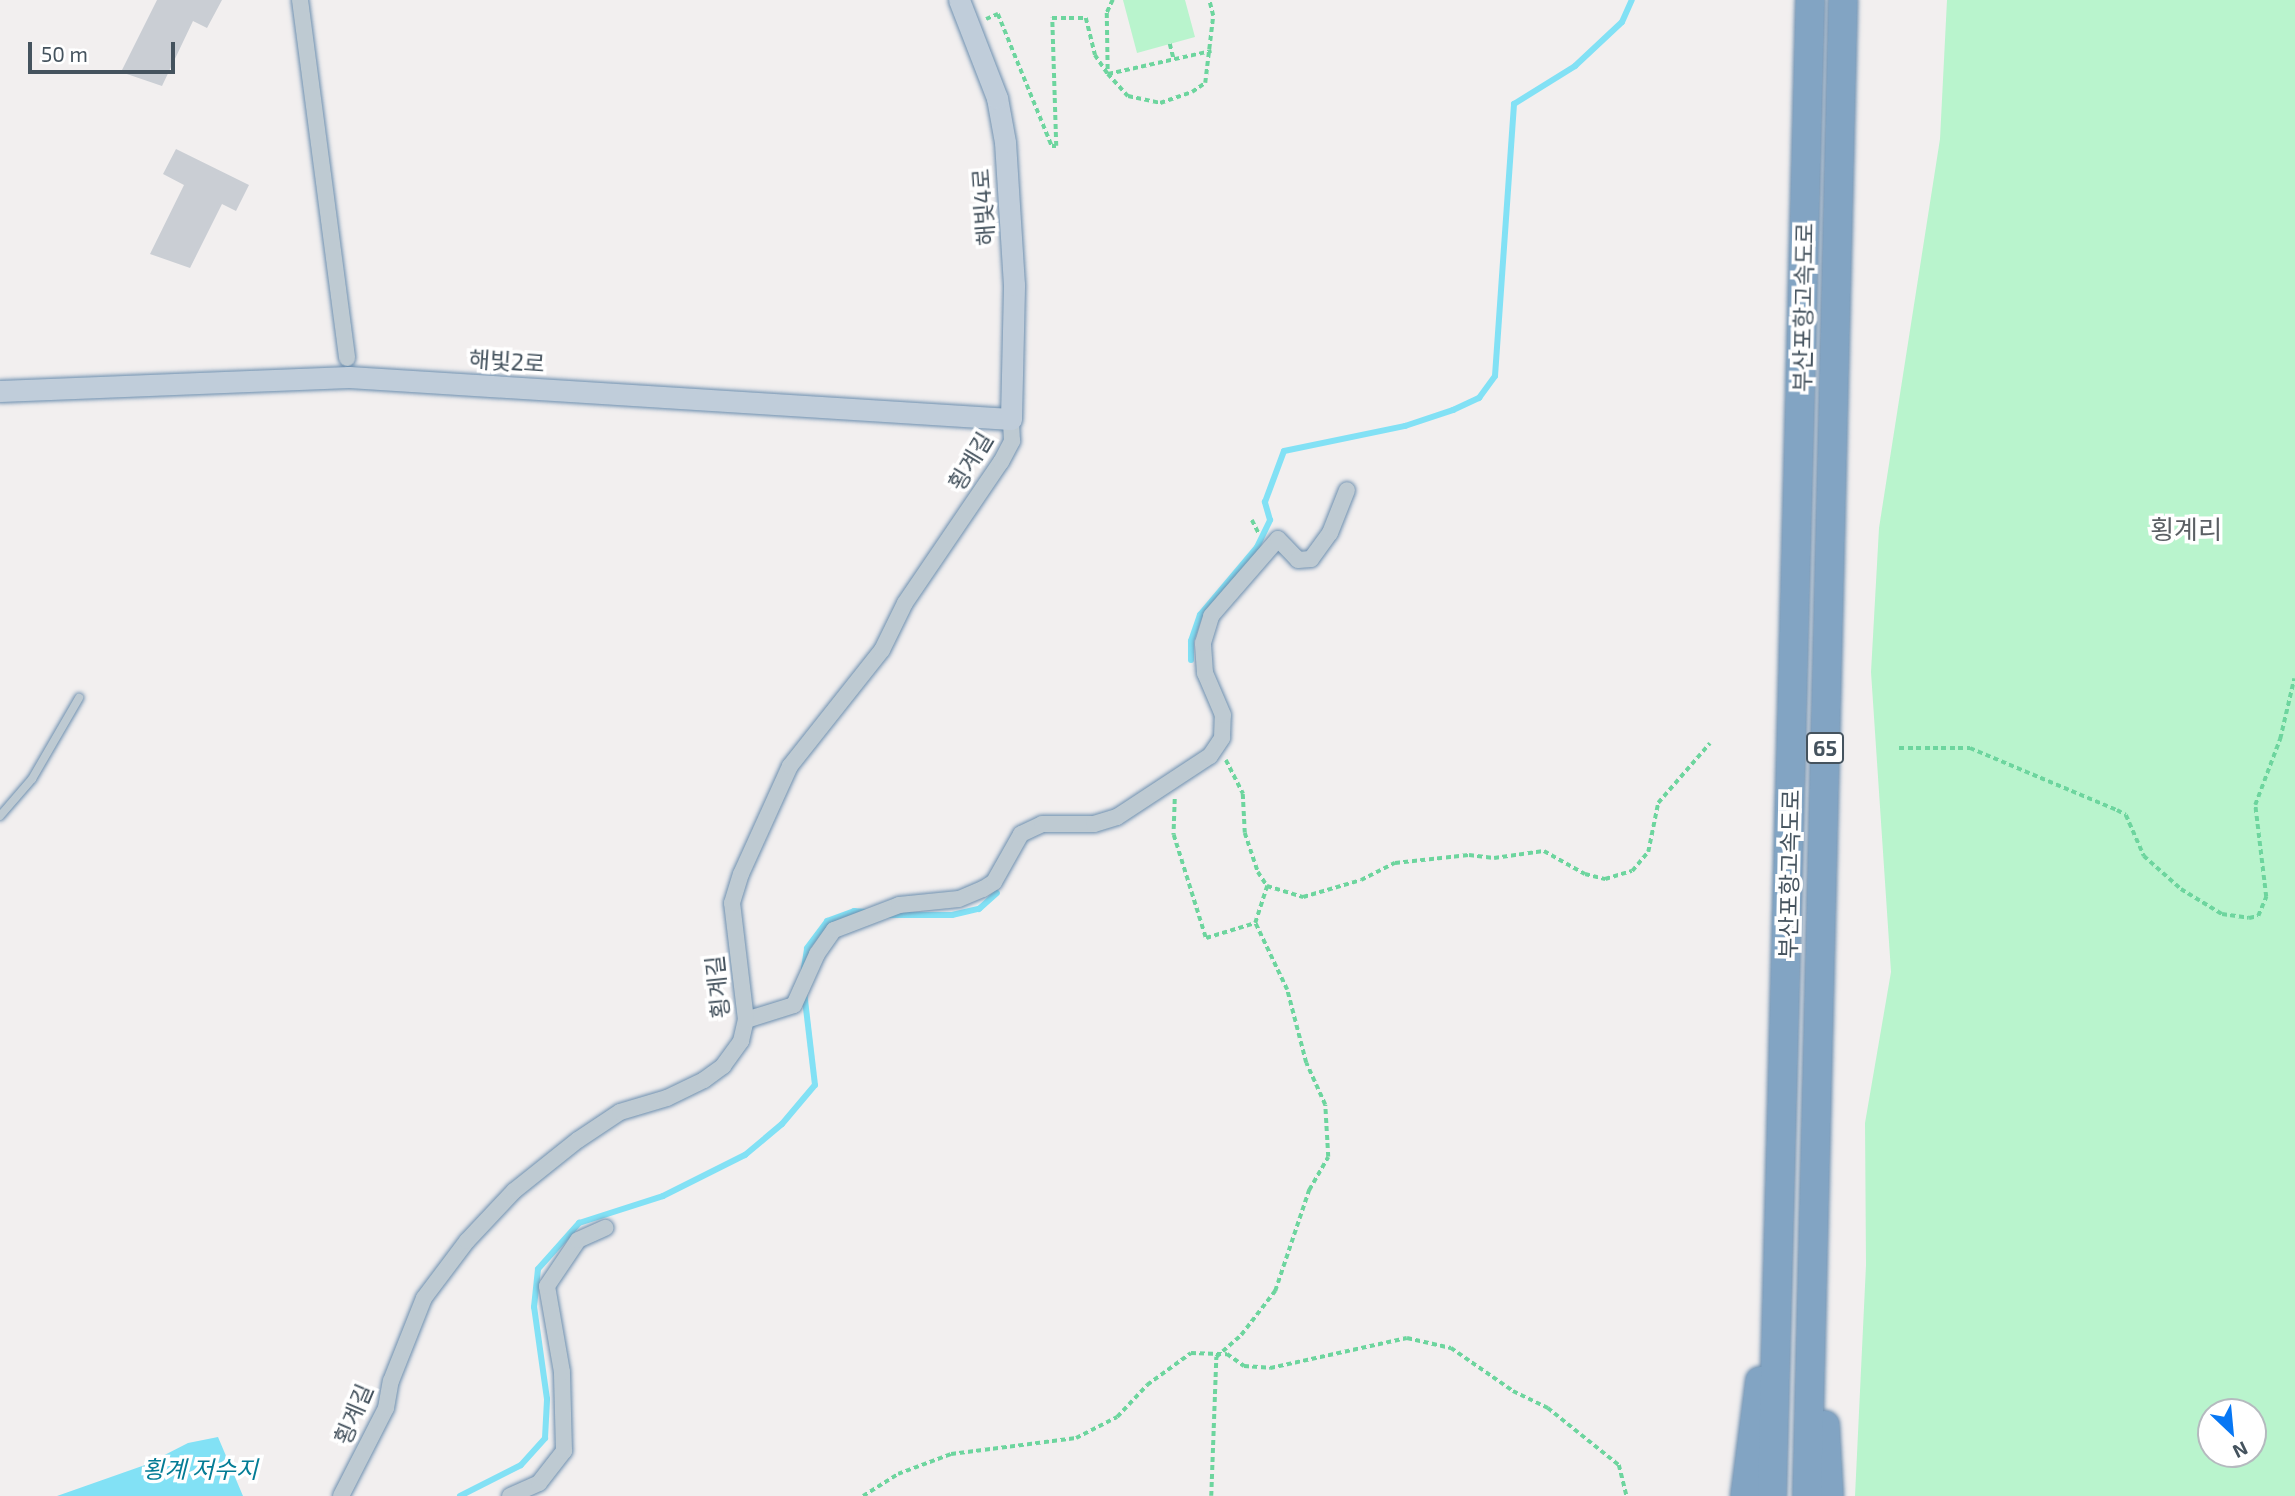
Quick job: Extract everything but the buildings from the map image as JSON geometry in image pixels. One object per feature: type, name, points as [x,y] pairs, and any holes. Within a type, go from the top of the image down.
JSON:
[{"type":"highway","name":"부산포항고속도로","points":[[1773,1496],[1810,0]]},
{"type":"highway","name":"부산포항고속도로","points":[[1807,1496],[1843,0]]},
{"type":"highway","points":[[1745,1496],[1780,1225]]},
{"type":"highway","points":[[1813,1240],[1829,1496]]},
{"type":"street","points":[[300,0],[347,358]]},
{"type":"street","name":"해빛4로","points":[[959,0],[997,98],[1005,142],[1014,285],[1011,419]]},
{"type":"street","name":"해빛2로","points":[[0,391],[349,377],[1011,419]]},
{"type":"street","name":"횡계길","points":[[341,1496],[386,1408],[391,1381],[424,1298],[467,1241],[514,1191],[578,1140],[620,1112],[667,1098],[723,1066],[741,1041],[746,1020],[732,903],[741,874],[790,766],[881,650],[905,603],[1006,452],[1012,441],[1011,419]]},
{"type":"street","points":[[746,1020],[794,1005],[817,954],[834,930],[883,909],[971,894],[994,882],[1021,834],[1042,824],[1094,824],[1117,817],[1214,749],[1222,738],[1223,715],[1205,673],[1203,643],[1212,616],[1278,539],[1298,560],[1311,559],[1329,533],[1347,490]]},
{"type":"street","points":[[510,1496],[539,1483],[564,1451],[562,1372],[547,1286],[578,1240],[605,1228]]},
{"type":"lane","points":[[0,816],[32,779],[79,698]]},
{"type":"path","points":[[1108,74],[1107,13],[1113,0]]},
{"type":"path","points":[[970,25],[998,14],[1052,146],[1056,146],[1052,18],[1086,18],[1095,55],[1108,74],[1128,96],[1160,103],[1192,93],[1205,83],[1213,16],[1209,0]]},
{"type":"path","points":[[1170,44],[1174,60]]},
{"type":"path","points":[[1108,74],[1210,51]]},
{"type":"path","points":[[1252,520],[1257,532]]},
{"type":"path","points":[[1899,748],[1970,748],[2116,810],[2126,815],[2144,856],[2181,889],[2222,914],[2249,918],[2258,916],[2266,897],[2255,805],[2280,739],[2294,679]]},
{"type":"path","points":[[1214,749],[1232,767],[1243,794],[1245,833],[1258,872],[1267,887],[1303,897],[1395,863],[1544,851],[1595,876],[1605,878],[1632,871],[1648,852],[1658,803],[1710,743]]},
{"type":"path","points":[[1165,785],[1176,802],[1174,835],[1206,938],[1255,923]]},
{"type":"path","points":[[1211,1496],[1218,1354],[1241,1335],[1275,1291],[1309,1190],[1328,1157],[1325,1105],[1306,1063],[1286,990],[1255,923],[1267,887]]},
{"type":"path","points":[[863,1496],[898,1474],[951,1454],[1076,1438],[1117,1418],[1147,1385],[1191,1353],[1227,1354],[1244,1366],[1270,1367],[1407,1338],[1451,1348],[1513,1391],[1548,1408],[1619,1465],[1627,1496]]},
{"type":"green space","points":[[1123,0],[1185,0],[1195,37],[1137,53]]},
{"type":"green space","points":[[1947,0],[2295,0],[2295,1496],[1855,1496],[1866,1265],[1865,1123],[1891,972],[1871,672],[1879,528],[1940,139]]},
{"type":"water","name":"횡계 저수지","points":[[218,1437],[243,1496],[57,1496],[145,1465],[188,1443]]},
{"type":"waterway","points":[[1191,660],[1191,641],[1200,615],[1257,547],[1270,520],[1265,502],[1284,451],[1405,426],[1453,410],[1479,398],[1495,376],[1514,104],[1575,66],[1622,22],[1632,0]]},
{"type":"waterway","points":[[887,915],[952,915],[979,909],[997,893]]},
{"type":"waterway","points":[[804,968],[807,948],[827,921],[854,911],[866,912]]},
{"type":"waterway","points":[[460,1496],[521,1465],[545,1438],[547,1399],[534,1307],[538,1269],[579,1223],[663,1196],[745,1155],[782,1124],[815,1085],[804,992]]},
{"type":"district","name":"횡계리","points":[[2186,529]]}]
